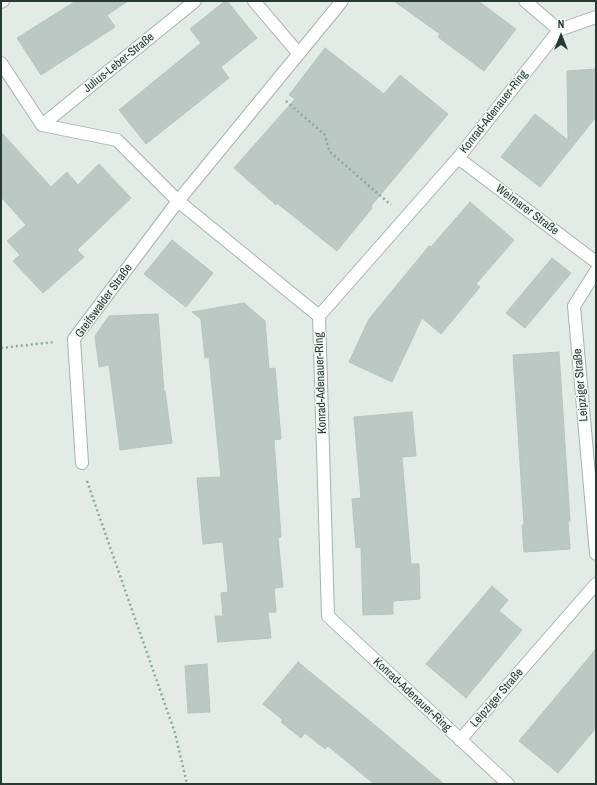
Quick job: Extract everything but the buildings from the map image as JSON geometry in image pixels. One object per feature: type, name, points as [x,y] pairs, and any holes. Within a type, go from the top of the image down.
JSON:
[{"type":"street","name":"Julius-Leber-Straße","points":[[42,124],[195,1]]},
{"type":"street","points":[[254,1],[299,54]]},
{"type":"street","name":"Greifswalder Straße","points":[[82,463],[74,339],[178,201],[342,1]]},
{"type":"street","points":[[525,1],[559,30],[596,17]]},
{"type":"street","name":"Konrad-Adenauer-Ring","points":[[508,784],[328,616],[319,316],[458,158],[559,30]]},
{"type":"street","points":[[1,62],[42,124],[117,140],[178,201],[319,316]]},
{"type":"street","name":"Weimarer Straße","points":[[458,158],[596,262]]},
{"type":"street","name":"Leipziger Straße","points":[[596,271],[574,306],[596,554]]},
{"type":"street","name":"Leipziger Straße","points":[[460,740],[596,584]]},
{"type":"path","points":[[270,88],[325,135],[329,151],[405,218]]},
{"type":"path","points":[[1,348],[74,339]]},
{"type":"path","points":[[82,463],[175,732],[187,784]]}]
